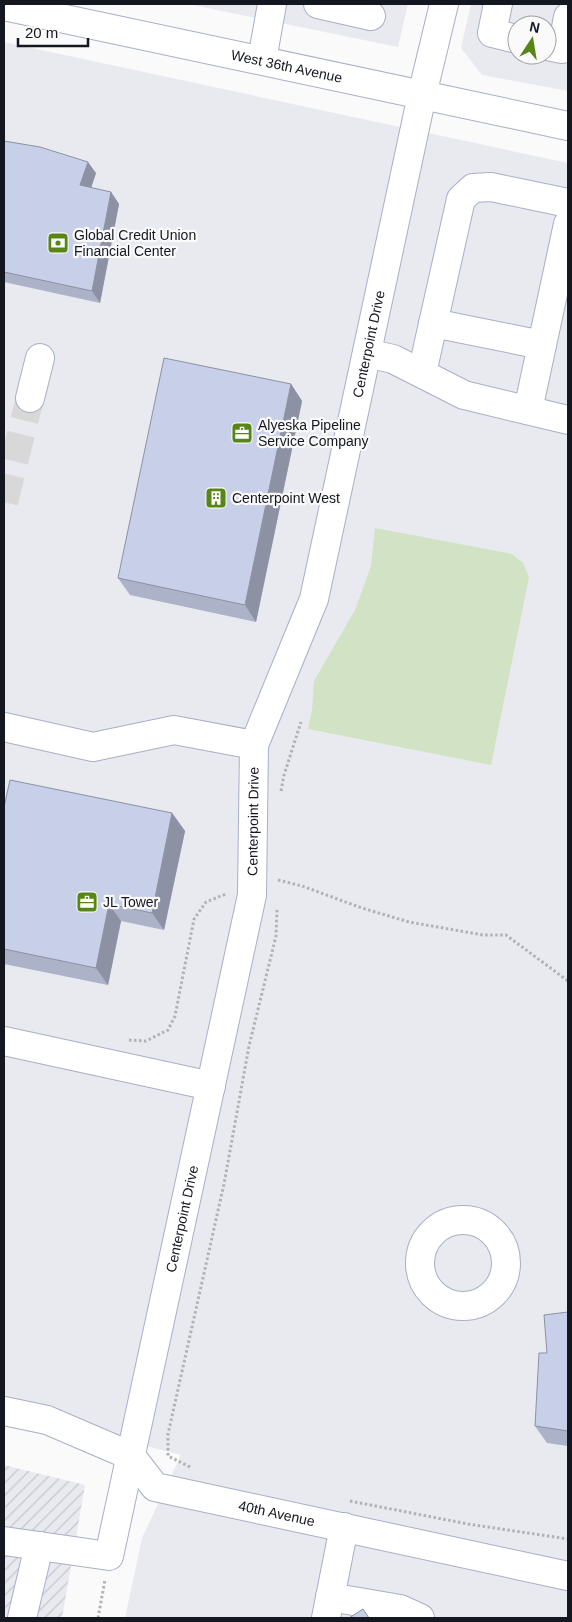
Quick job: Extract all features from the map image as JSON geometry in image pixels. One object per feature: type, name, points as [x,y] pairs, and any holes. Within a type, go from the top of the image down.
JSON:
[{"type":"street","points":[[262,60],[272,4]]},
{"type":"street","points":[[318,4],[371,16]]},
{"type":"street","name":"Centerpoint Drive","points":[[109,1556],[252,895],[269,884],[254,744],[314,599],[422,95],[444,4]]},
{"type":"street","points":[[498,4],[492,34],[507,37]]},
{"type":"street","name":"West 36th Avenue","points":[[20,7],[568,126]]},
{"type":"street","points":[[557,48],[562,49],[568,17]]},
{"type":"street","points":[[422,373],[461,199],[473,188],[491,187],[568,203]]},
{"type":"street","points":[[528,410],[568,224]]},
{"type":"street","points":[[433,323],[542,346]]},
{"type":"street","points":[[367,353],[393,359],[464,395],[568,420]]},
{"type":"street","points":[[30,398],[40,358]]},
{"type":"street","points":[[4,727],[93,747],[174,730],[254,744]]},
{"type":"street","points":[[4,1041],[211,1086]]},
{"type":"street","name":"40th Avenue","points":[[4,1411],[48,1420],[131,1456],[156,1487],[568,1576]]},
{"type":"street","points":[[344,1528],[328,1608],[400,1609],[420,1618]]},
{"type":"street","points":[[4,1541],[109,1556]]},
{"type":"street","points":[[22,1618],[39,1546]]},
{"type":"path","points":[[281,792],[284,775],[301,722]]},
{"type":"path","points":[[269,884],[276,872]]},
{"type":"path","points":[[125,1040],[146,1041],[168,1030],[176,1016],[194,919],[206,902],[269,884],[302,886],[409,922],[482,935],[506,935],[568,981]]},
{"type":"path","points":[[191,1468],[168,1456],[168,1434],[224,1184],[249,1046],[276,936],[277,902]]},
{"type":"path","points":[[345,1500],[468,1524],[568,1539]]},
{"type":"path","points":[[98,1618],[109,1556]]},
{"type":"shaded area","points":[[188,4],[408,4],[398,47]]},
{"type":"shaded area","points":[[471,4],[568,4],[568,91],[482,75],[461,48]]},
{"type":"shaded area","points":[[4,42],[568,163],[568,1618],[125,1618],[142,1538],[181,1455],[4,1409]]},
{"type":"shaded area","points":[[4,1465],[85,1485],[62,1618],[4,1618]]},
{"type":"green space","points":[[375,528],[512,554],[523,563],[529,577],[491,765],[308,729],[312,710],[314,681],[355,610],[371,566]]},
{"type":"building","name":"Global Credit Union Financial Center","points":[[4,141],[40,147],[88,162],[80,185],[111,192],[92,291],[4,272]]},
{"type":"building","name":"Centerpoint West","points":[[164,358],[291,384],[245,605],[118,578]]},
{"type":"building","name":"JL Tower","points":[[10,780],[172,813],[152,913],[109,904],[96,968],[4,949],[4,807]]},
{"type":"building","points":[[568,1312],[568,1431],[535,1426],[539,1353],[547,1353],[544,1315]]},
{"type":"building","points":[[363,1609],[369,1618],[349,1618]]},
{"type":"tunnel","points":[[4,502],[30,398]]},
{"type":"place","name":"Global Credit Union Financial Center","points":[[58,243]]},
{"type":"place","name":"Alyeska Pipeline Service Company","points":[[242,433]]},
{"type":"place","name":"Centerpoint West","points":[[216,498]]},
{"type":"place","name":"JL Tower","points":[[87,902]]}]
